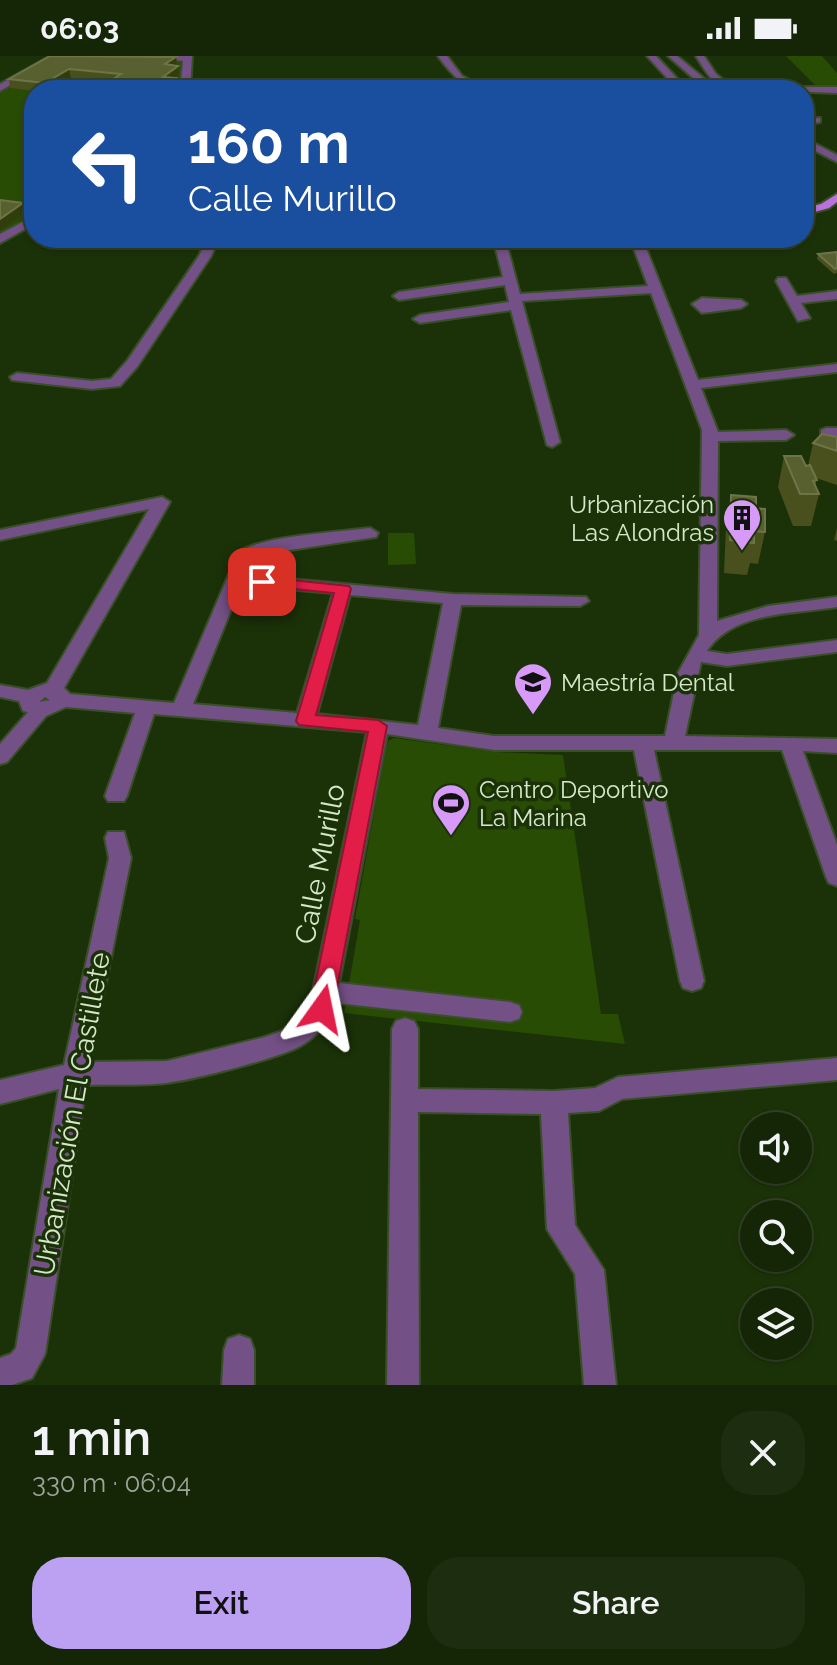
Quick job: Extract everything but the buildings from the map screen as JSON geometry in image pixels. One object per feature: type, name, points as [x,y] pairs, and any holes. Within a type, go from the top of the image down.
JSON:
[{"type":"main road","points":[[831,208],[837,197]]},
{"type":"street","points":[[0,88],[57,56]]},
{"type":"street","points":[[148,56],[188,58],[186,80]]},
{"type":"street","points":[[442,56],[463,80]]},
{"type":"street","points":[[651,56],[672,80]]},
{"type":"street","points":[[672,56],[701,80]]},
{"type":"street","points":[[700,56],[721,80]]},
{"type":"street","points":[[667,75],[706,66]]},
{"type":"street","points":[[816,90],[837,90]]},
{"type":"street","points":[[816,90],[837,104]]},
{"type":"street","points":[[814,146],[837,159]]},
{"type":"street","points":[[0,239],[24,225]]},
{"type":"street","points":[[17,377],[92,385],[115,383],[132,364],[209,248]]},
{"type":"street","points":[[502,248],[552,442]]},
{"type":"street","points":[[640,248],[656,289],[681,307],[709,310],[716,305],[741,304]]},
{"type":"street","points":[[399,296],[510,280]]},
{"type":"street","points":[[782,281],[803,318]]},
{"type":"street","points":[[420,319],[516,302],[656,289]]},
{"type":"street","points":[[793,300],[837,295]]},
{"type":"street","points":[[681,307],[692,385],[708,422],[710,437],[708,637]]},
{"type":"street","points":[[692,385],[836,370]]},
{"type":"street","points":[[710,437],[786,435]]},
{"type":"street","points":[[0,535],[162,502],[51,709],[0,691]]},
{"type":"street","points":[[181,710],[244,557],[251,551],[370,533]]},
{"type":"street","points":[[235,579],[453,599],[580,601]]},
{"type":"street","points":[[305,721],[343,589]]},
{"type":"street","points":[[427,733],[453,599]]},
{"type":"street","points":[[674,742],[686,683],[696,655],[708,637],[735,620],[837,602]]},
{"type":"street","points":[[709,606],[716,613],[735,620]]},
{"type":"street","points":[[696,655],[727,660],[837,646]]},
{"type":"street","points":[[57,695],[146,708],[378,726],[494,743],[790,743],[837,746]]},
{"type":"street","points":[[0,757],[36,704]]},
{"type":"street","points":[[116,796],[146,708]]},
{"type":"street","name":"Calle Murillo","points":[[0,1092],[75,1074],[167,1072],[291,1039],[304,1029],[322,1009],[378,726]]},
{"type":"street","points":[[790,743],[837,877]]},
{"type":"street","points":[[643,744],[692,981]]},
{"type":"street","name":"Urbanización El Castillete","points":[[0,1373],[21,1367],[30,1354],[75,1074],[120,858],[116,838]]},
{"type":"street","points":[[325,992],[510,1012]]},
{"type":"street","points":[[403,1385],[405,1029]]},
{"type":"street","points":[[404,1100],[554,1103],[599,1099],[618,1088],[837,1069]]},
{"type":"street","points":[[554,1103],[561,1229],[589,1270],[600,1385]]},
{"type":"street","points":[[238,1385],[239,1350]]},
{"type":"green space","points":[[61,56],[133,56],[184,61],[182,80],[24,80],[24,218],[0,235],[0,90]]},
{"type":"green space","points":[[786,56],[822,56],[837,73],[837,87],[816,86],[814,80],[810,80]]},
{"type":"green space","points":[[388,533],[414,533],[416,564],[388,565]]},
{"type":"green space","name":"Centro Deportivo La Marina","points":[[394,738],[495,752],[563,755],[601,1014],[618,1014],[625,1044],[344,1013],[360,920],[355,919],[386,746]]},
{"type":"place","name":"Urbanización Las Alondras","points":[[742,552]]},
{"type":"place","name":"Maestría Dental","points":[[533,716]]},
{"type":"place","name":"Centro Deportivo La Marina","points":[[451,837]]},
{"type":"route","points":[[262,582],[343,589],[305,721],[378,726],[322,1009]]}]
